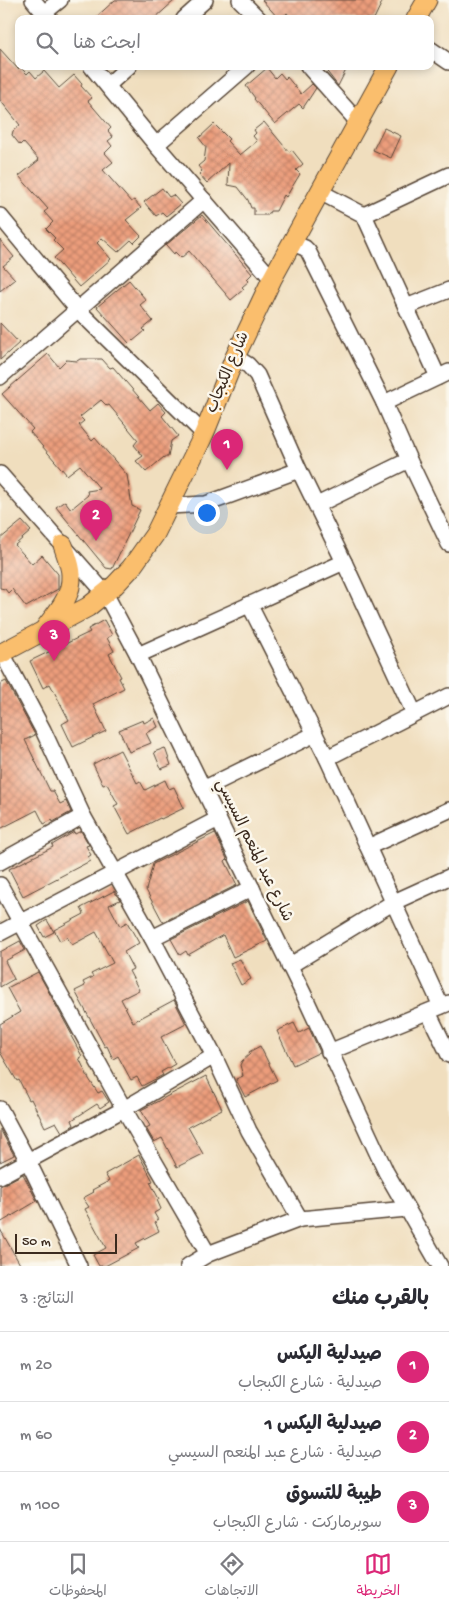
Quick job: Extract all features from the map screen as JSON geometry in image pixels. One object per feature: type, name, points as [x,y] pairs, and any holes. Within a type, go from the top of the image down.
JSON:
[{"type":"main road","points":[[418,15],[427,0]]},
{"type":"main road","name":"شارع الكبجاب","points":[[1,654],[88,607],[106,593],[143,553],[155,534],[204,434],[234,357],[272,279],[387,70]]},
{"type":"main road","points":[[44,630],[64,603],[70,591],[72,574],[63,545]]},
{"type":"street","points":[[33,0],[46,15]]},
{"type":"street","points":[[48,15],[60,0]]},
{"type":"street","points":[[188,15],[205,0]]},
{"type":"street","points":[[240,0],[255,15]]},
{"type":"street","points":[[434,52],[449,62]]},
{"type":"street","points":[[95,70],[156,145],[272,279]]},
{"type":"street","points":[[108,85],[125,70]]},
{"type":"street","points":[[156,145],[242,70]]},
{"type":"street","points":[[312,70],[358,122]]},
{"type":"street","points":[[364,215],[449,175]]},
{"type":"street","points":[[320,192],[364,215],[406,307],[444,375],[384,402]]},
{"type":"street","points":[[0,377],[204,200]]},
{"type":"street","points":[[0,216],[77,309],[204,434]]},
{"type":"street","points":[[292,243],[308,251],[384,402],[449,544]]},
{"type":"street","points":[[406,307],[449,291]]},
{"type":"street","points":[[234,357],[248,366],[257,375],[299,470],[414,713]]},
{"type":"street","points":[[316,505],[409,460]]},
{"type":"street","points":[[168,506],[206,504],[299,470]]},
{"type":"street","name":"شارع عبد المنعم السيسي","points":[[0,474],[106,593],[252,888],[382,1164],[440,1266]]},
{"type":"street","points":[[138,655],[344,562]]},
{"type":"street","points":[[249,604],[327,758],[394,902],[439,1007],[449,1055]]},
{"type":"street","points":[[1,654],[43,730],[83,816],[152,938],[214,1056],[249,1131],[300,1219]]},
{"type":"street","points":[[327,758],[449,696]]},
{"type":"street","points":[[203,789],[315,734]]},
{"type":"street","points":[[368,846],[449,810]]},
{"type":"street","points":[[0,862],[83,816]]},
{"type":"street","points":[[0,932],[218,819]]},
{"type":"street","points":[[289,966],[394,902],[449,877]]},
{"type":"street","points":[[0,885],[124,1109],[208,1254]]},
{"type":"street","points":[[152,938],[252,888]]},
{"type":"street","points":[[330,1052],[439,1007]]},
{"type":"street","points":[[0,1176],[124,1109],[214,1056]]},
{"type":"street","points":[[0,1110],[28,1161],[79,1266]]},
{"type":"street","points":[[188,1266],[208,1254],[300,1219],[407,1209]]},
{"type":"building","points":[[115,0],[175,0],[158,15],[98,15]]},
{"type":"building","points":[[262,0],[383,0],[376,15],[289,15],[287,13],[285,15],[275,15]]},
{"type":"building","points":[[0,49],[15,66],[15,70],[23,70],[27,74],[30,71],[36,78],[44,71],[59,88],[74,75],[92,98],[88,101],[111,128],[108,131],[113,137],[108,141],[112,146],[105,153],[113,162],[103,170],[131,202],[134,200],[141,208],[126,220],[141,236],[134,243],[131,240],[118,252],[102,238],[97,243],[111,259],[79,287],[54,258],[63,250],[46,229],[53,222],[44,212],[48,209],[19,176],[39,160],[23,142],[20,145],[12,135],[13,131],[20,125],[0,100]]},
{"type":"building","points":[[265,70],[269,70],[275,78],[280,73],[285,79],[287,77],[301,94],[312,84],[316,88],[303,108],[299,104],[275,124],[254,99],[246,86]]},
{"type":"building","points":[[328,70],[346,70],[338,86]]},
{"type":"building","points":[[264,122],[289,152],[292,150],[303,164],[296,170],[300,174],[286,197],[284,195],[276,211],[270,211],[268,215],[254,215],[254,208],[251,208],[248,200],[238,187],[228,185],[229,163],[207,183],[199,174],[202,171],[198,166],[204,161],[206,147],[199,138],[214,124],[229,139],[227,141],[240,155],[257,141],[253,136],[256,133],[254,130]]},
{"type":"building","points":[[384,128],[401,136],[391,158],[373,150]]},
{"type":"building","points":[[162,188],[169,197],[173,195],[181,204],[166,216],[162,212],[156,216],[144,202]]},
{"type":"building","points":[[202,215],[252,274],[247,279],[249,281],[242,287],[244,289],[231,300],[189,251],[181,258],[175,252],[174,254],[166,245]]},
{"type":"building","points":[[0,240],[14,257],[3,266],[15,279],[0,291]]},
{"type":"building","points":[[129,280],[146,300],[140,305],[153,321],[143,329],[145,331],[129,343],[97,307]]},
{"type":"building","points":[[0,323],[19,343],[0,360]]},
{"type":"building","points":[[48,354],[59,367],[66,360],[102,359],[110,368],[113,367],[150,410],[158,403],[166,412],[162,416],[178,436],[171,441],[168,457],[164,457],[146,472],[136,461],[143,456],[134,445],[138,440],[109,405],[107,406],[101,400],[80,417],[84,421],[79,425],[92,441],[95,438],[127,475],[132,506],[140,510],[112,569],[106,568],[56,507],[65,501],[71,509],[88,495],[87,491],[100,489],[80,465],[67,475],[30,432],[33,429],[2,394]]},
{"type":"building","points":[[22,521],[31,531],[15,545],[32,564],[42,555],[58,574],[58,589],[26,607],[12,589],[8,593],[5,589],[0,588],[0,539]]},
{"type":"building","points":[[104,620],[112,635],[107,638],[114,651],[109,654],[121,677],[119,678],[124,688],[93,704],[106,731],[73,747],[62,724],[69,720],[50,684],[43,688],[30,661],[90,632],[88,629]]},
{"type":"building","points":[[6,681],[35,735],[25,740],[50,791],[53,791],[60,804],[66,801],[71,812],[53,822],[52,820],[44,824],[37,810],[0,829],[0,684]]},
{"type":"building","points":[[154,718],[158,727],[146,733],[151,743],[129,752],[119,730],[143,720],[144,723]]},
{"type":"building","points":[[165,748],[171,765],[161,769],[154,752]]},
{"type":"building","points":[[120,750],[137,783],[140,781],[145,790],[165,780],[169,789],[174,787],[184,808],[129,834],[114,806],[118,804],[107,784],[103,785],[93,764]]},
{"type":"building","points":[[81,831],[89,845],[86,846],[91,855],[88,857],[90,861],[23,896],[9,869],[53,847],[52,845],[74,832],[75,834]]},
{"type":"building","points":[[215,833],[227,859],[225,861],[237,885],[163,922],[146,890],[153,864]]},
{"type":"building","points":[[114,891],[120,900],[109,905],[120,926],[127,922],[139,943],[124,952],[133,969],[129,971],[139,990],[121,999],[133,1022],[174,1000],[186,1024],[161,1037],[175,1064],[161,1072],[163,1075],[142,1086],[137,1077],[131,1080],[118,1056],[113,1059],[75,991],[85,986],[83,982],[93,977],[91,974],[113,963],[96,932],[72,945],[67,937],[60,941],[54,930],[84,914],[81,908]]},
{"type":"building","points":[[248,901],[267,941],[233,957],[223,935],[188,955],[186,951],[180,955],[171,939]]},
{"type":"building","points":[[47,920],[54,932],[44,937],[38,926]]},
{"type":"building","points":[[20,941],[25,950],[5,961],[14,979],[0,987],[0,952]]},
{"type":"building","points":[[240,959],[251,979],[241,985],[230,963]]},
{"type":"building","points":[[38,972],[72,1035],[82,1056],[79,1058],[89,1079],[98,1093],[102,1091],[109,1102],[100,1108],[97,1104],[72,1120],[74,1125],[62,1132],[56,1122],[45,1127],[31,1099],[29,1100],[19,1080],[17,1081],[0,1052],[0,1024],[20,1012],[7,988]]},
{"type":"building","points":[[294,1023],[299,1033],[309,1028],[320,1052],[293,1065],[277,1031]]},
{"type":"building","points":[[260,1046],[277,1080],[245,1097],[236,1079],[243,1076],[240,1065],[250,1054],[249,1052]]},
{"type":"building","points":[[206,1076],[222,1109],[188,1127],[203,1154],[177,1167],[162,1138],[154,1142],[146,1128],[150,1126],[141,1110]]},
{"type":"building","points":[[0,1129],[14,1155],[0,1162]]},
{"type":"building","points":[[139,1155],[153,1181],[150,1182],[159,1199],[157,1200],[161,1209],[154,1213],[158,1220],[155,1222],[159,1231],[136,1243],[139,1248],[105,1266],[99,1266],[93,1255],[106,1248],[85,1209],[89,1207],[83,1198],[94,1192],[92,1190],[109,1181],[105,1174]]},
{"type":"building","points":[[23,1174],[37,1201],[0,1223],[0,1186]]},
{"type":"building","points":[[0,1229],[21,1266],[0,1266]]},
{"type":"place","name":"صيدلية اليكس","points":[[227,470]]},
{"type":"place","name":"صيدلية اليكس 1","points":[[96,541]]},
{"type":"place","name":"طيبة للتسوق","points":[[54,661]]}]
